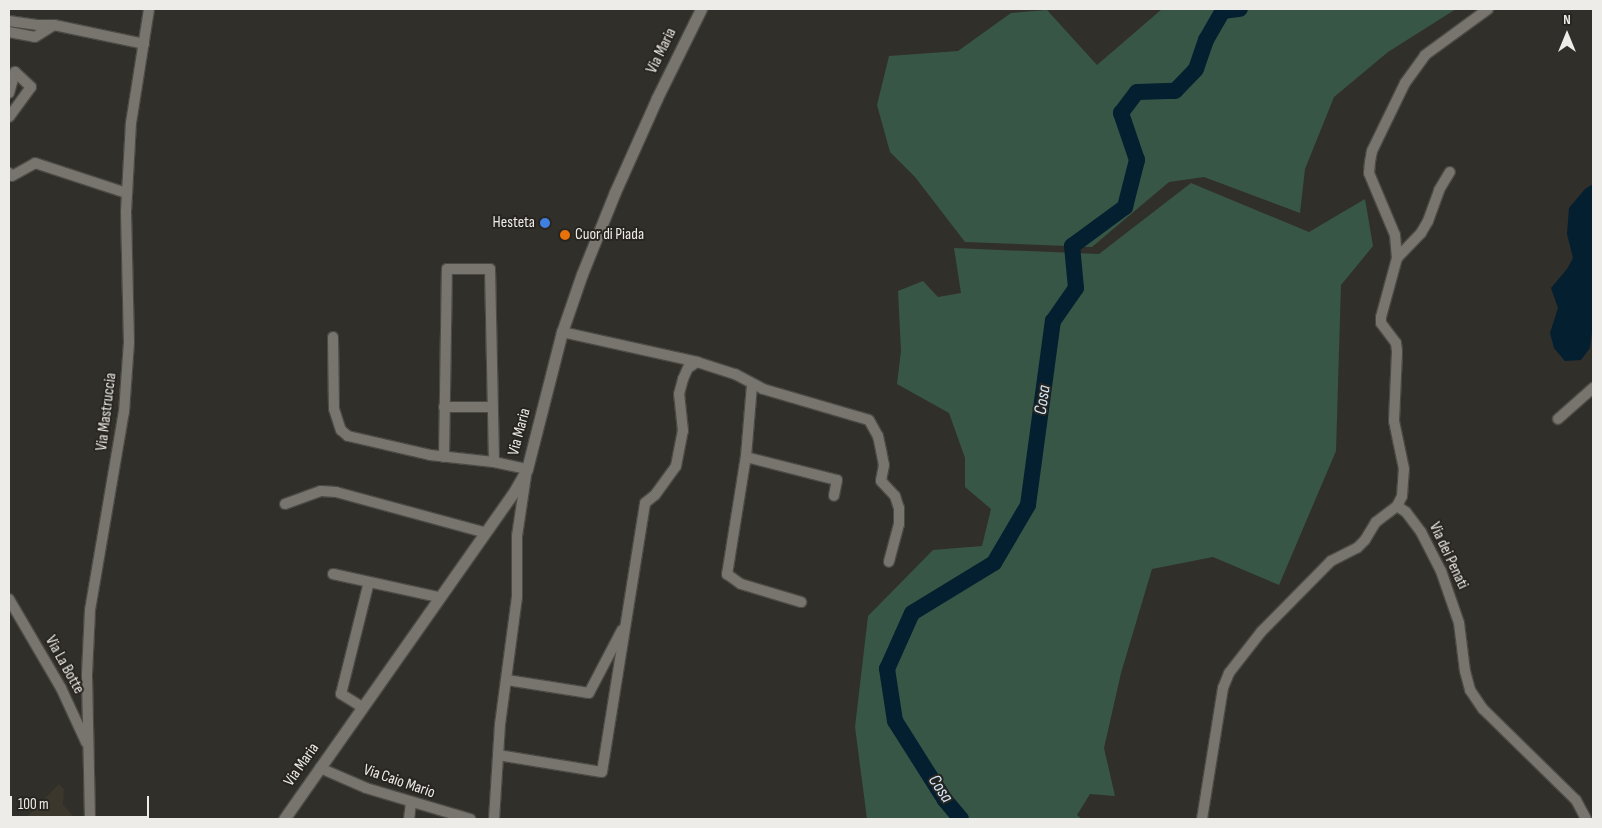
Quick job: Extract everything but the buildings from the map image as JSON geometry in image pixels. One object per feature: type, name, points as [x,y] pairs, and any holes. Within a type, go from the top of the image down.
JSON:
[{"type":"street","name":"Via Mastruccia","points":[[90,819],[87,674],[90,610],[124,412],[129,343],[127,193],[131,123],[149,9]]},
{"type":"street","name":"Via Maria","points":[[284,819],[527,469],[562,332],[615,192],[657,98],[701,9]]},
{"type":"street","points":[[1398,258],[1392,225],[1369,173],[1372,151],[1405,83],[1425,55],[1488,9]]},
{"type":"street","points":[[9,21],[37,26],[54,25],[144,44]]},
{"type":"street","points":[[9,32],[35,37],[54,25]]},
{"type":"street","points":[[9,118],[18,106],[31,87],[15,72],[9,94],[18,106]]},
{"type":"street","points":[[9,173],[12,176],[35,163],[127,193]]},
{"type":"street","points":[[1202,819],[1223,688],[1229,673],[1261,632],[1331,561],[1357,548],[1365,540],[1376,522],[1398,506],[1402,496],[1404,469],[1394,421],[1397,351],[1396,343],[1381,323],[1380,317],[1398,258],[1421,233],[1428,221],[1439,190],[1450,172]]},
{"type":"street","points":[[444,456],[447,269],[490,269],[494,462]]},
{"type":"street","points":[[562,332],[697,362],[735,374],[752,384],[869,420],[878,436],[882,450],[884,465],[881,481],[895,496],[899,508],[899,524],[889,562]]},
{"type":"street","points":[[333,337],[334,409],[341,430],[359,439],[444,456],[494,462],[527,469],[517,536],[517,597],[498,755],[494,819]]},
{"type":"street","points":[[498,755],[602,772],[645,503],[660,489],[676,466],[683,431],[680,394],[688,368],[697,362]]},
{"type":"street","points":[[752,384],[746,457],[727,574],[741,584],[801,602]]},
{"type":"street","points":[[1558,419],[1593,388]]},
{"type":"street","points":[[444,407],[492,407]]},
{"type":"street","points":[[746,457],[837,480],[834,496]]},
{"type":"street","points":[[285,504],[321,491],[336,492],[483,532]]},
{"type":"street","name":"Via dei Penati","points":[[1398,506],[1406,512],[1421,532],[1441,571],[1459,623],[1465,671],[1470,690],[1483,709],[1576,800],[1586,819]]},
{"type":"street","points":[[333,574],[438,597]]},
{"type":"street","points":[[362,707],[341,694],[369,582]]},
{"type":"street","name":"Via La Botte","points":[[9,599],[62,688],[89,747]]},
{"type":"street","points":[[507,680],[588,693],[626,622]]},
{"type":"street","name":"Via Caio Mario","points":[[320,768],[366,788],[411,803],[470,819]]},
{"type":"street","points":[[409,819],[411,803]]},
{"type":"shaded area","points":[[59,784],[64,789],[63,805],[76,819],[25,819]]},
{"type":"green space","points":[[1162,9],[1456,9],[1388,52],[1334,97],[1305,169],[1300,213],[1204,177],[1169,182],[1092,247],[965,242],[915,177],[890,152],[877,105],[889,56],[958,51],[1011,13],[1047,10],[1097,65]]},
{"type":"green space","points":[[1191,183],[1309,232],[1365,199],[1373,246],[1341,285],[1336,451],[1279,585],[1213,557],[1152,569],[1121,673],[1104,748],[1115,796],[1090,794],[1077,815],[1082,819],[867,819],[855,727],[868,616],[933,550],[982,546],[991,509],[965,487],[965,458],[949,413],[897,384],[901,351],[898,291],[923,281],[938,297],[961,293],[954,248],[1099,254]]},
{"type":"water","points":[[1593,184],[1593,324],[1590,348],[1581,360],[1565,361],[1554,348],[1550,333],[1558,308],[1551,288],[1567,269],[1573,258],[1567,234],[1569,208],[1585,189]]},
{"type":"waterway","name":"Cosa","points":[[961,819],[945,800],[895,721],[887,669],[912,613],[994,563],[1028,505],[1053,321],[1076,288],[1072,246],[1125,207],[1137,160],[1121,113],[1137,92],[1175,91],[1196,69],[1206,40],[1223,11],[1240,9]]},
{"type":"place","name":"Hesteta","points":[[545,223]]},
{"type":"place","name":"Cuor di Piada","points":[[565,235]]}]
